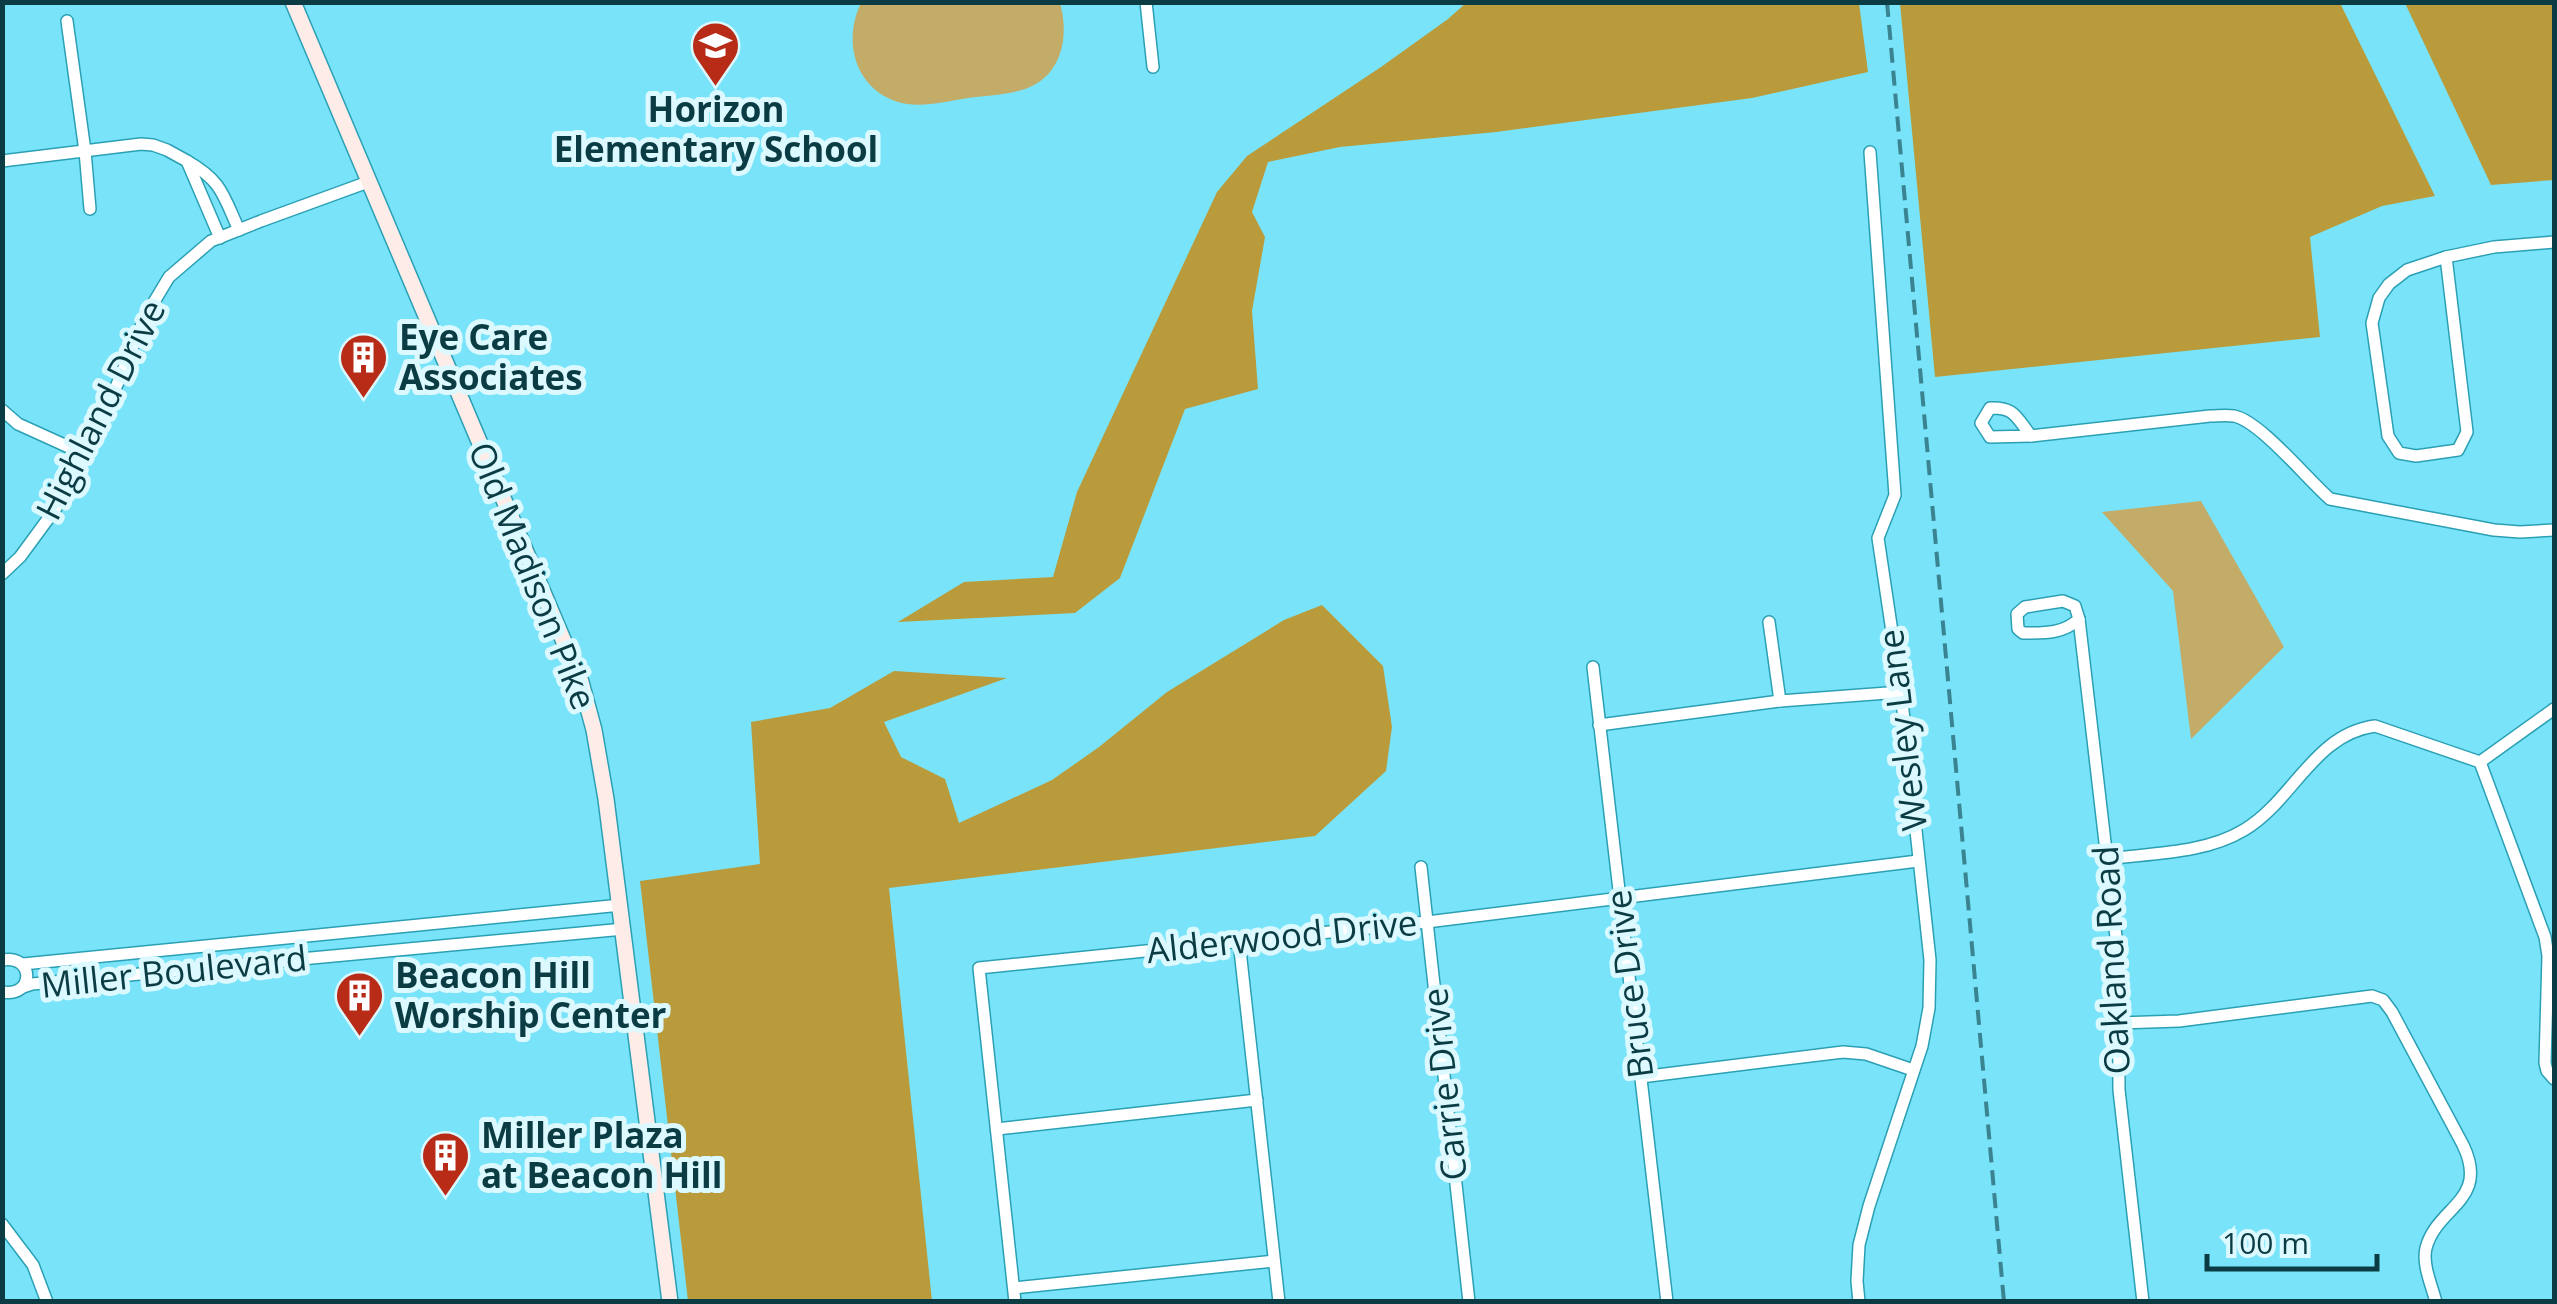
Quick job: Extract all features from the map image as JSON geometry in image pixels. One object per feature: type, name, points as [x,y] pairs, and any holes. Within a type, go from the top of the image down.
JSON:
[{"type":"main road","name":"Old Madison Pike","points":[[293,2],[581,682],[606,799],[670,1302]]},
{"type":"street","points":[[1146,2],[1153,67]]},
{"type":"street","points":[[67,21],[90,208]]},
{"type":"street","points":[[2,161],[153,145],[208,173],[222,190],[238,230]]},
{"type":"street","name":"Wesley Lane","points":[[1859,1302],[1859,1244],[1922,1046],[1930,976],[1901,692],[1878,538],[1895,495],[1870,152]]},
{"type":"street","points":[[187,161],[220,238]]},
{"type":"street","name":"Highland Drive","points":[[2,574],[56,508],[146,317],[169,277],[211,241],[368,182]]},
{"type":"street","points":[[2446,257],[2467,432],[2458,450],[2416,456],[2399,453],[2388,436],[2372,323],[2379,298],[2389,284],[2407,270],[2446,257],[2554,242]]},
{"type":"street","points":[[2,410],[18,424],[82,453]]},
{"type":"street","points":[[2031,436],[2236,416],[2255,425],[2330,499],[2494,530],[2554,530]]},
{"type":"street","points":[[2063,601],[2075,606],[2080,620],[2063,631],[2046,632],[2023,633],[2016,623],[2024,608],[2063,601]]},
{"type":"street","name":"Oakland Road","points":[[2080,620],[2118,954],[2119,1090],[2142,1302]]},
{"type":"street","points":[[1769,622],[1780,701]]},
{"type":"street","name":"Bruce Drive","points":[[1593,668],[1667,1302]]},
{"type":"street","points":[[1600,725],[1780,701],[1901,692]]},
{"type":"street","points":[[2480,762],[2554,709]]},
{"type":"street","points":[[2107,859],[2210,844],[2245,830],[2272,808],[2323,750],[2358,728],[2375,726],[2480,762]]},
{"type":"street","points":[[2480,762],[2541,922],[2551,1001],[2544,1035],[2545,1063],[2554,1079]]},
{"type":"street","name":"Alderwood Drive","points":[[1014,1295],[979,968],[1427,922],[1918,861]]},
{"type":"street","name":"Carrie Drive","points":[[1421,866],[1470,1302]]},
{"type":"street","name":"Miller Boulevard","points":[[2,960],[12,958],[23,964],[621,905]]},
{"type":"street","points":[[488,918],[488,942]]},
{"type":"street","name":"Miller Boulevard","points":[[5,994],[32,984],[624,929]]},
{"type":"street","points":[[346,932],[348,955]]},
{"type":"street","points":[[1239,941],[1279,1302]]},
{"type":"street","points":[[23,964],[27,976],[23,988]]},
{"type":"street","points":[[2119,1023],[2180,1021],[2372,996],[2383,1000],[2463,1145],[2470,1166],[2468,1189],[2426,1246],[2427,1269],[2436,1302]]},
{"type":"street","points":[[1641,1077],[1842,1052],[1866,1054],[1913,1070]]},
{"type":"street","points":[[996,1129],[1256,1100]]},
{"type":"street","points":[[2,1224],[34,1265],[47,1302]]},
{"type":"street","points":[[1014,1295],[1274,1262]]},
{"type":"shaded area","points":[[861,3],[1060,3],[1063,43],[1054,67],[1035,85],[1002,94],[907,104],[876,90],[858,66],[853,35]]},
{"type":"shaded area","points":[[1466,3],[1859,3],[1868,72],[1752,98],[1496,132],[1340,147],[1268,162],[1252,212],[1265,237],[1252,311],[1258,389],[1185,409],[1120,578],[1075,613],[898,622],[964,582],[1053,577],[1077,492],[1217,192],[1247,156],[1381,67]]},
{"type":"shaded area","points":[[1900,3],[2340,3],[2435,196],[2382,206],[2310,237],[2320,337],[1935,377]]},
{"type":"shaded area","points":[[2405,3],[2554,3],[2554,180],[2491,185]]},
{"type":"shaded area","points":[[2201,501],[2284,647],[2191,739],[2173,591],[2102,512]]},
{"type":"shaded area","points":[[1322,605],[1383,666],[1392,727],[1386,771],[1315,836],[889,888],[932,1301],[688,1301],[640,881],[760,864],[751,722],[830,708],[894,671],[1007,678],[884,722],[901,757],[945,779],[959,823],[1052,780],[1167,692],[1284,620]]},
{"type":"railway","points":[[1887,2],[2004,1302]]},
{"type":"place","name":"Horizon Elementary School","points":[[716,88]]},
{"type":"place","name":"Eye Care Associates","points":[[364,400]]},
{"type":"place","name":"Beacon Hill Worship Center","points":[[360,1038]]},
{"type":"place","name":"Miller Plaza at Beacon Hill","points":[[446,1198]]}]
